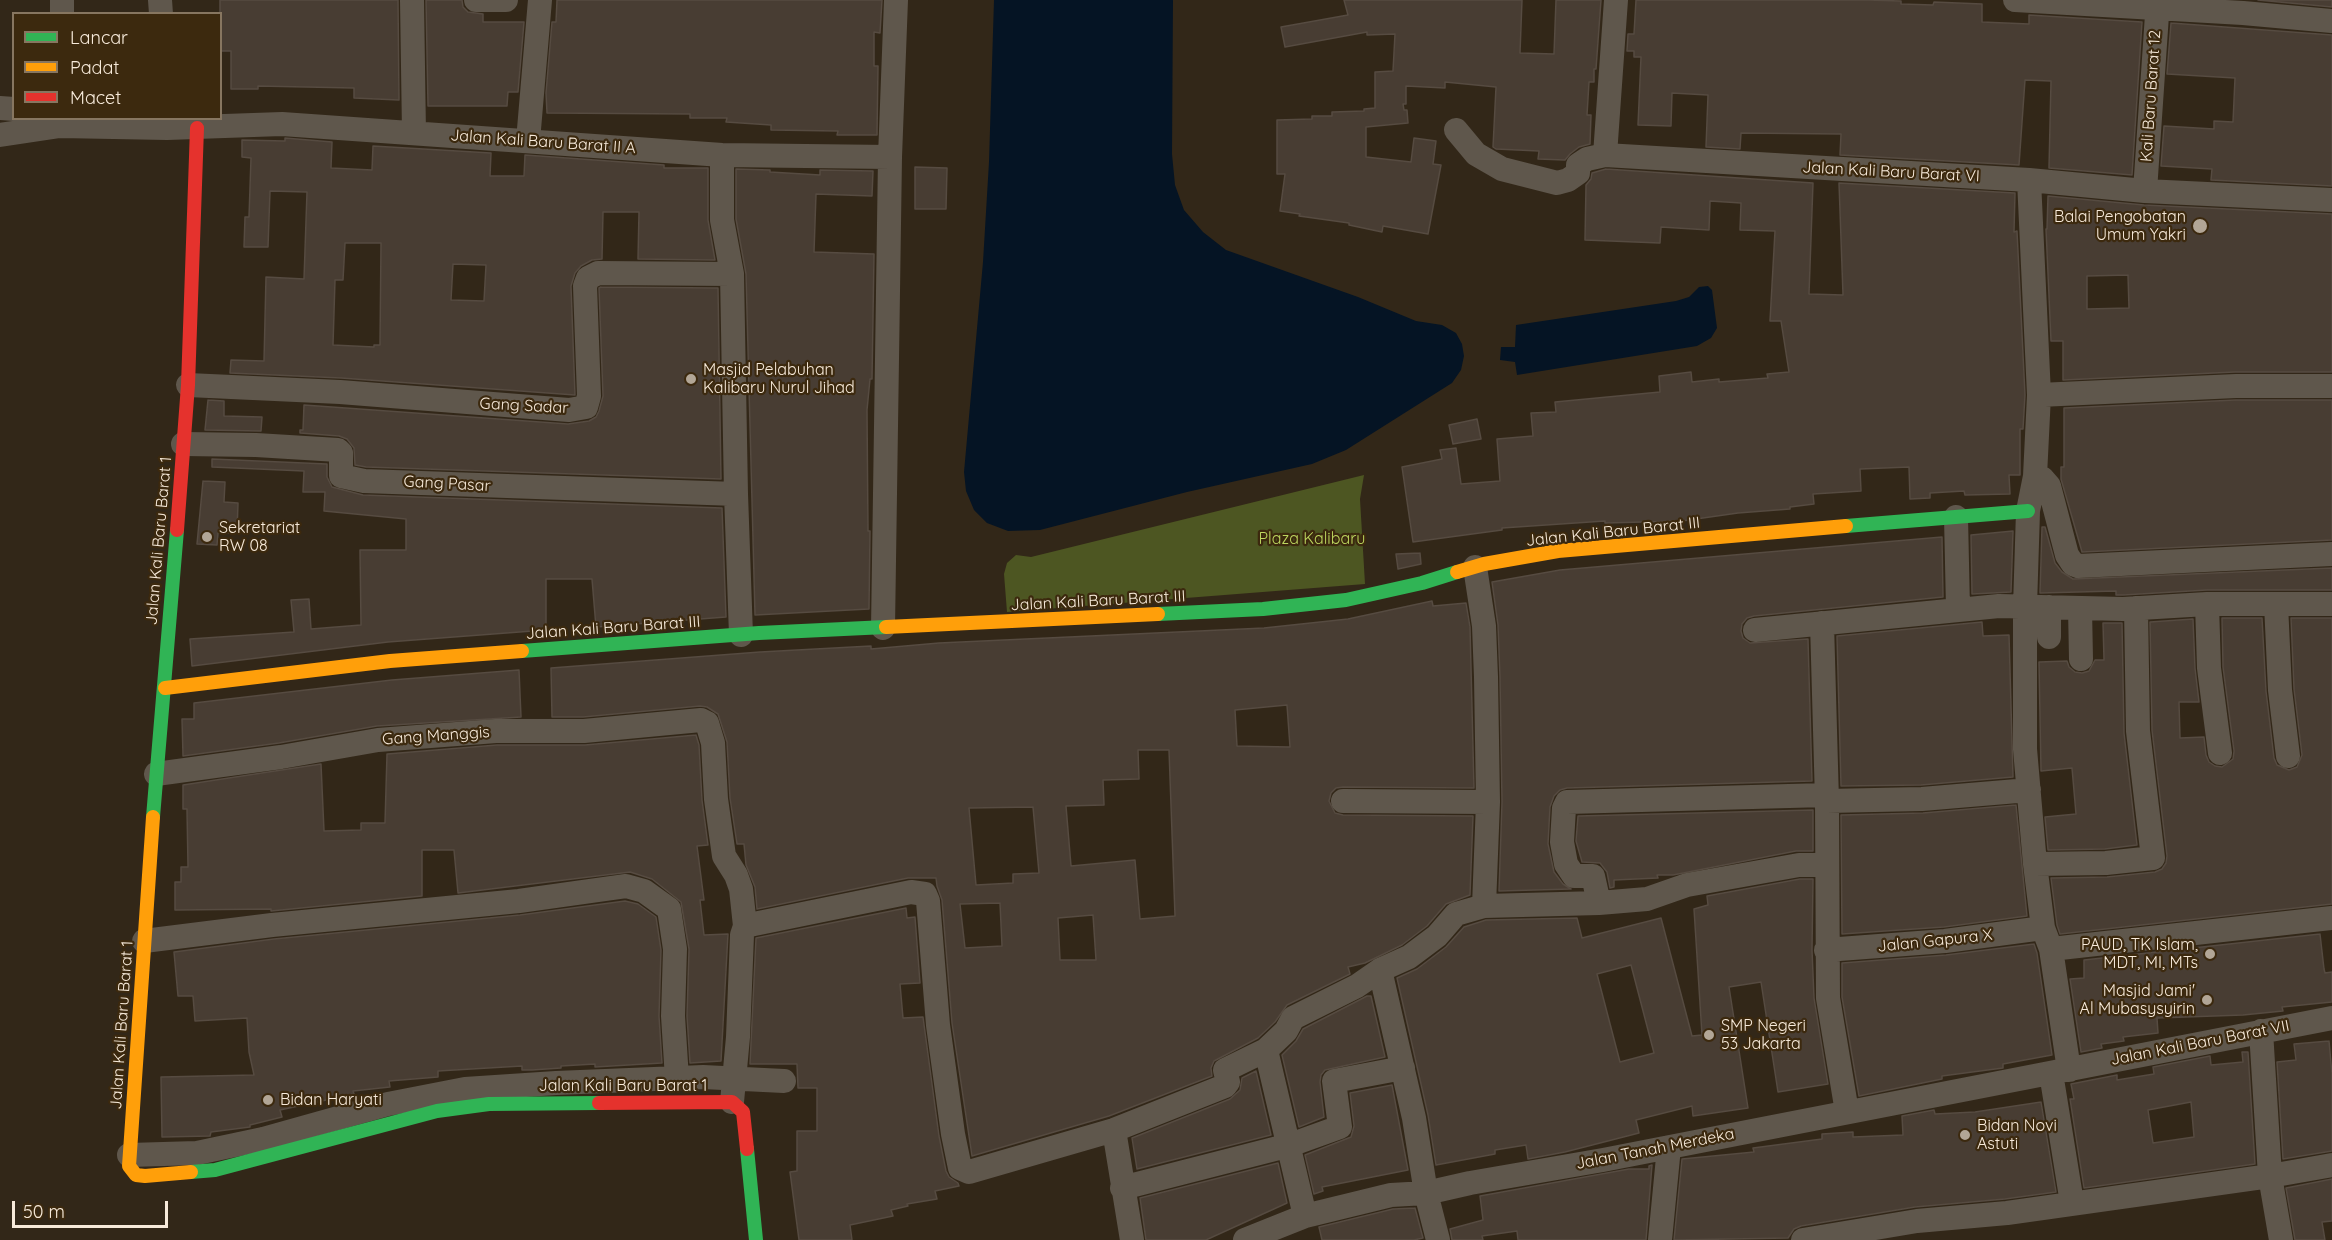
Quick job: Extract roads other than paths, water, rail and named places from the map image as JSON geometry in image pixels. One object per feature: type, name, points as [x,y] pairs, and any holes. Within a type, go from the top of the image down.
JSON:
[{"type":"street","points":[[412,0],[414,133]]},
{"type":"street","points":[[477,0],[506,0]]},
{"type":"street","points":[[528,141],[540,0]]},
{"type":"street","points":[[883,628],[890,157],[897,0]]},
{"type":"street","points":[[1456,130],[1476,154],[1502,169],[1557,183],[1568,180],[1578,173],[1578,165],[1587,159],[1605,154],[1616,0]]},
{"type":"street","points":[[2015,0],[2158,4],[2332,21]]},
{"type":"street","name":"Kali Baru Barat 12","points":[[2145,191],[2158,4]]},
{"type":"street","name":"Jalan Kali Baru Barat II A","points":[[0,135],[60,126],[166,123],[197,128],[282,124],[722,155],[890,157]]},
{"type":"street","name":"Jalan Kali Baru Barat 1","points":[[197,128],[188,385],[144,941],[129,1155],[129,1166],[132,1172],[136,1175],[215,1170],[437,1111],[489,1104],[732,1102]]},
{"type":"street","name":"Jalan Kali Baru Barat VI","points":[[1605,154],[2029,180],[2145,191],[2332,200]]},
{"type":"street","points":[[722,155],[722,220],[732,274],[735,494],[741,635]]},
{"type":"street","points":[[2029,180],[2039,395],[2036,476],[2028,511],[2025,749],[2035,864],[2047,938],[2072,1203]]},
{"type":"street","name":"Gang Sadar","points":[[188,385],[340,392],[569,410],[586,407],[589,396],[585,286],[588,278],[597,273],[732,274]]},
{"type":"street","points":[[2039,395],[2236,386],[2332,386]]},
{"type":"street","name":"Gang Pasar","points":[[183,444],[256,445],[338,450],[341,453],[341,476],[364,481],[735,494]]},
{"type":"street","points":[[2036,476],[2042,478],[2049,486],[2067,555],[2073,564],[2078,566],[2332,554]]},
{"type":"street","name":"Jalan Kali Baru Barat III","points":[[165,688],[390,661],[741,635],[1263,609],[1346,600],[1422,583],[1475,567],[1558,551],[2028,511]]},
{"type":"street","points":[[1956,517],[1958,609]]},
{"type":"street","points":[[1475,567],[1484,626],[1488,802],[1484,906]]},
{"type":"street","points":[[1755,630],[1872,620],[1958,609],[2136,608],[2207,604],[2332,603]]},
{"type":"street","points":[[2207,604],[2209,668],[2220,753]]},
{"type":"street","points":[[2276,604],[2280,690],[2288,756]]},
{"type":"street","points":[[2049,607],[2049,637]]},
{"type":"street","points":[[2080,608],[2081,659]]},
{"type":"street","points":[[2035,864],[2106,863],[2153,858],[2138,731],[2136,608]]},
{"type":"street","points":[[1822,623],[1828,998],[1847,1112]]},
{"type":"street","name":"Gang Manggis","points":[[156,774],[390,739],[496,731],[584,731],[701,720],[707,723],[710,733],[724,856],[736,875],[741,889],[745,926]]},
{"type":"street","points":[[1599,903],[1593,876],[1574,876],[1566,864],[1562,842],[1564,808],[1567,802],[1826,798],[1922,799],[2029,790]]},
{"type":"street","points":[[1343,801],[1488,802]]},
{"type":"street","points":[[756,1240],[743,1112],[732,1102],[742,935],[745,926],[911,892],[925,894],[928,901],[941,1053],[953,1134],[960,1168],[969,1172],[1114,1130],[1225,1086],[1228,1082],[1224,1072],[1226,1069],[1266,1050],[1286,1031],[1293,1018],[1357,986],[1380,970],[1409,957],[1437,936],[1456,914],[1484,906],[1599,903],[1647,899],[1687,885],[1799,865],[1827,865]]},
{"type":"street","points":[[144,941],[272,925],[519,901],[626,886],[644,891],[657,898],[669,909],[675,949],[673,1016],[677,1079]]},
{"type":"street","name":"Jalan Gapura X","points":[[1826,951],[1945,941],[2047,938],[2332,918]]},
{"type":"street","points":[[1380,970],[1403,1068],[1426,1192],[1438,1240]]},
{"type":"street","name":"Jalan Kali Baru Barat VII","points":[[2060,1071],[2332,1018]]},
{"type":"street","points":[[2261,1031],[2270,1176],[2281,1240]]},
{"type":"street","points":[[1266,1050],[1290,1145],[1297,1226]]},
{"type":"street","points":[[1122,1188],[1290,1145],[1340,1127],[1334,1081],[1403,1068]]},
{"type":"street","name":"Jalan Tanah Merdeka","points":[[1245,1240],[1297,1226],[1391,1195],[1426,1192],[1670,1147],[2060,1071]]},
{"type":"street","points":[[129,1155],[197,1153],[263,1138],[388,1104],[465,1089],[677,1079],[735,1078],[784,1081]]},
{"type":"street","points":[[1114,1130],[1132,1240]]},
{"type":"street","points":[[1660,1240],[1670,1147]]},
{"type":"street","points":[[1803,1240],[1917,1221],[2007,1213],[2270,1176],[2332,1165]]},
{"type":"water","points":[[994,0],[1173,0],[1172,154],[1175,185],[1184,210],[1203,232],[1226,250],[1358,297],[1416,321],[1442,325],[1456,333],[1462,344],[1464,356],[1461,370],[1452,383],[1346,450],[1312,464],[1187,492],[1040,530],[1008,531],[987,523],[974,510],[966,491],[964,472],[983,262]]},
{"type":"water","points":[[1708,286],[1712,290],[1717,328],[1711,338],[1697,346],[1517,375],[1515,362],[1500,360],[1501,347],[1515,347],[1516,325],[1676,301],[1689,297],[1699,287]]},
{"type":"place","name":"Balai Pengobatan Umum Yakri","points":[[2200,226]]},
{"type":"place","name":"Masjid Pelabuhan Kalibaru Nurul Jihad","points":[[691,379]]},
{"type":"place","name":"Sekretariat RW 08","points":[[207,537]]},
{"type":"place","name":"PAUD, TK Islam, MDT, MI, MTs","points":[[2210,954]]},
{"type":"place","name":"Masjid Jami' Al Mubasysyirin","points":[[2207,1000]]},
{"type":"place","name":"SMP Negeri 53 Jakarta","points":[[1709,1035]]},
{"type":"place","name":"Bidan Haryati","points":[[268,1100]]},
{"type":"place","name":"Bidan Novi Astuti","points":[[1965,1135]]},
{"type":"park label","name":"Plaza Kalibaru","points":[[1312,539]]}]
